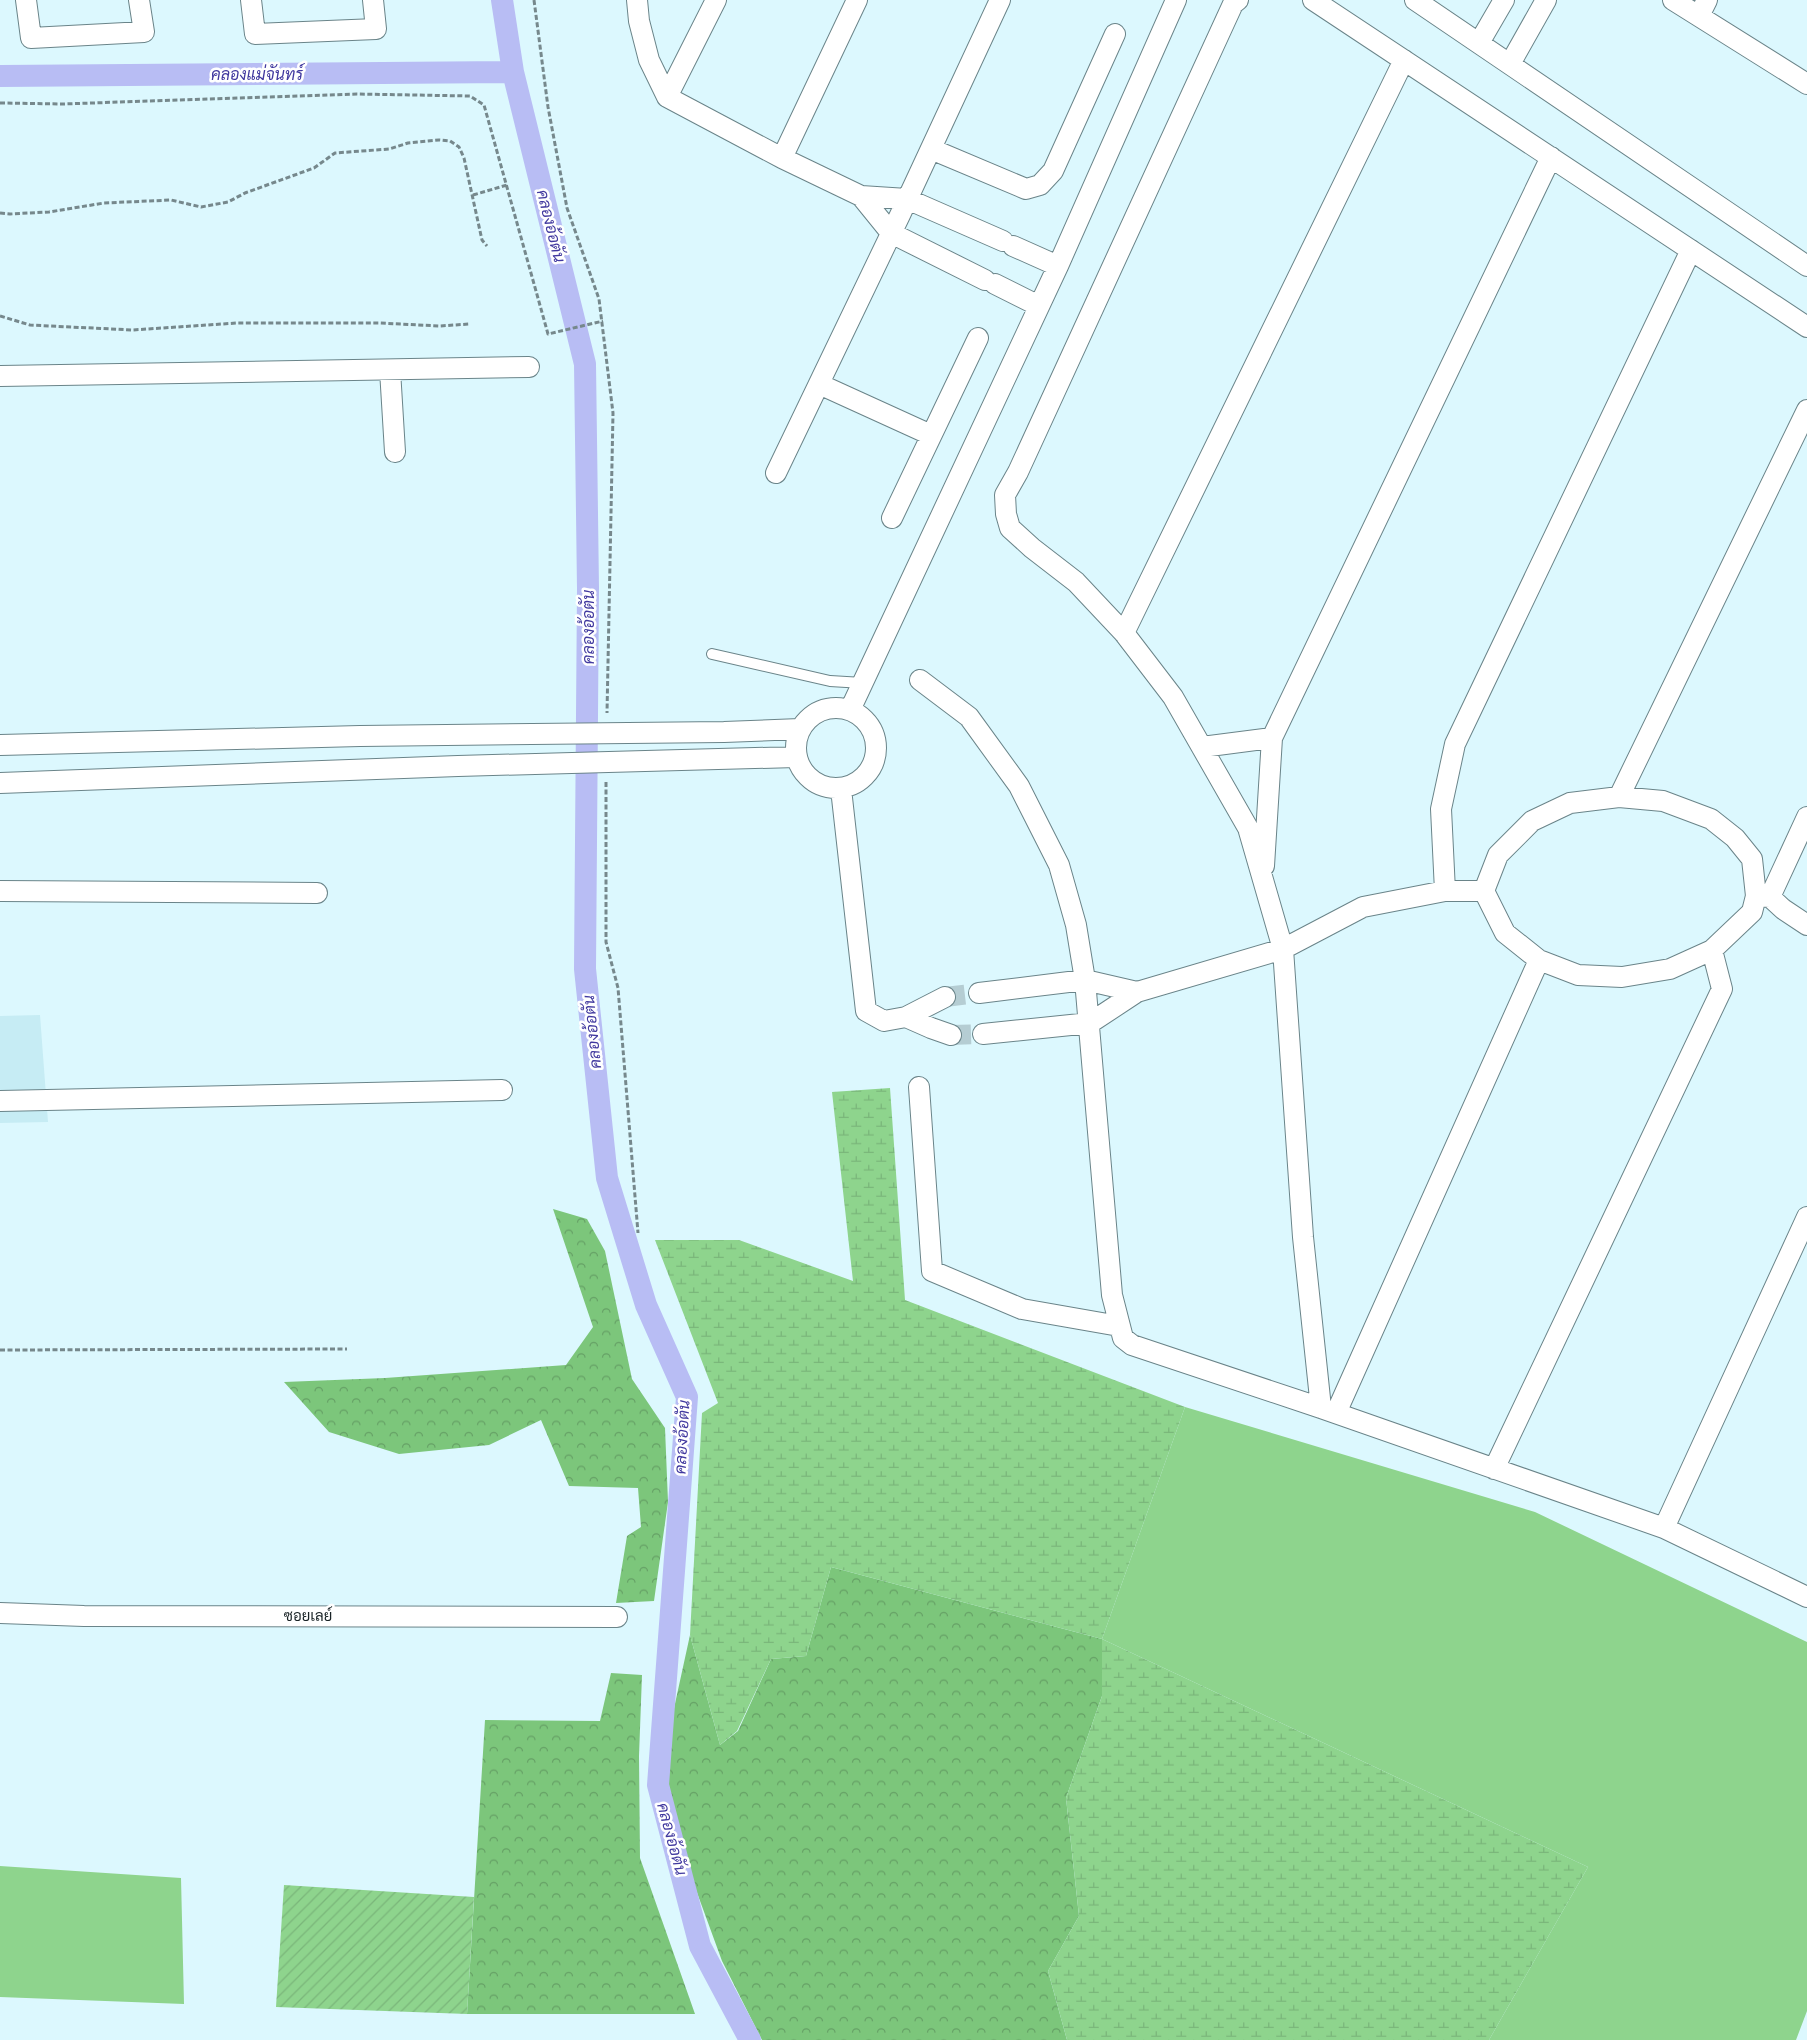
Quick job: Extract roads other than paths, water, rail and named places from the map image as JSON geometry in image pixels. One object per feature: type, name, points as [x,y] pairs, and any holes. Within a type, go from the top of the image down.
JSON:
[{"type":"street","points":[[26,0],[31,38],[144,32],[139,0]]},
{"type":"street","points":[[251,0],[255,34],[376,29],[372,0]]},
{"type":"street","points":[[637,0],[639,21],[649,60],[667,97],[782,158],[862,196],[907,199],[1058,266]]},
{"type":"street","points":[[667,97],[716,0]]},
{"type":"street","points":[[782,158],[857,0]]},
{"type":"street","points":[[776,473],[1000,0]]},
{"type":"street","points":[[850,710],[1040,306],[1176,0]]},
{"type":"street","points":[[1238,0],[1233,4],[1018,472],[1005,495],[1006,514],[1010,528],[1076,582],[1124,633],[1173,697],[1248,828],[1283,949],[1303,1238],[1329,1411]]},
{"type":"street","points":[[1313,0],[1807,327]]},
{"type":"street","points":[[1415,0],[1807,266]]},
{"type":"street","points":[[1479,43],[1504,0]]},
{"type":"street","points":[[1510,64],[1546,0]]},
{"type":"street","points":[[1673,0],[1703,8],[1807,84]]},
{"type":"street","points":[[931,149],[1026,189],[1040,185],[1053,171],[1116,34]]},
{"type":"street","points":[[1124,633],[1404,60]]},
{"type":"street","points":[[1263,880],[1272,738],[1551,157]]},
{"type":"street","points":[[862,196],[891,233],[1040,306]]},
{"type":"street","points":[[1445,891],[1441,809],[1455,744],[1691,250]]},
{"type":"street","points":[[892,518],[978,338]]},
{"type":"street","points":[[0,376],[529,367]]},
{"type":"street","points":[[390,370],[395,452]]},
{"type":"street","points":[[818,384],[931,435]]},
{"type":"street","points":[[1619,797],[1807,410]]},
{"type":"street","points":[[920,680],[969,717],[1020,786],[1059,865],[1076,925],[1085,980],[1112,1295],[1123,1338],[1132,1345],[1329,1411],[1664,1528],[1807,1597]]},
{"type":"street","points":[[836,708],[850,710],[865,720],[874,736],[876,754],[870,770],[857,783],[841,789],[829,789],[817,785],[800,768],[796,757],[796,742],[800,729],[809,717],[822,710],[836,708]]},
{"type":"street","points":[[0,746],[360,736],[724,732],[800,729]]},
{"type":"street","points":[[1202,747],[1272,738]]},
{"type":"street","points":[[0,783],[458,766],[796,757]]},
{"type":"street","points":[[841,789],[866,1011],[884,1021],[906,1017],[945,998]]},
{"type":"street","points":[[1807,817],[1763,896],[1752,912],[1712,950],[1670,969],[1622,977],[1578,975],[1539,960],[1505,933],[1484,891],[1498,854],[1532,821],[1570,803],[1619,797],[1662,801],[1712,819],[1735,838],[1752,859],[1763,896],[1807,925]]},
{"type":"street","points":[[0,891],[317,893]]},
{"type":"street","points":[[983,1034],[1090,1023],[1136,992],[1283,949],[1363,908],[1445,891],[1484,891]]},
{"type":"street","points":[[1494,1468],[1722,989],[1712,950]]},
{"type":"street","points":[[1329,1411],[1539,960]]},
{"type":"street","points":[[979,993],[1085,980],[1136,992]]},
{"type":"street","points":[[906,1017],[951,1034]]},
{"type":"street","points":[[919,1087],[932,1271],[1022,1309],[1119,1326]]},
{"type":"street","points":[[0,1101],[502,1090]]},
{"type":"street","points":[[1664,1528],[1807,1217]]},
{"type":"street","name":"ซอยเลย์","points":[[0,1613],[84,1616],[617,1617]]},
{"type":"lane","points":[[712,654],[830,682],[863,683]]},
{"type":"waterway","name":"คลองอ้อตัน","points":[[502,0],[513,72],[585,364],[588,588],[585,969],[607,1178],[646,1305],[687,1397],[658,1785],[700,1946],[750,2040]]},
{"type":"waterway","name":"คลองแม่จันทร์","points":[[0,76],[513,72]]},
{"type":"tunnel","points":[[945,997],[979,993]]},
{"type":"tunnel","points":[[951,1035],[983,1034]]}]
